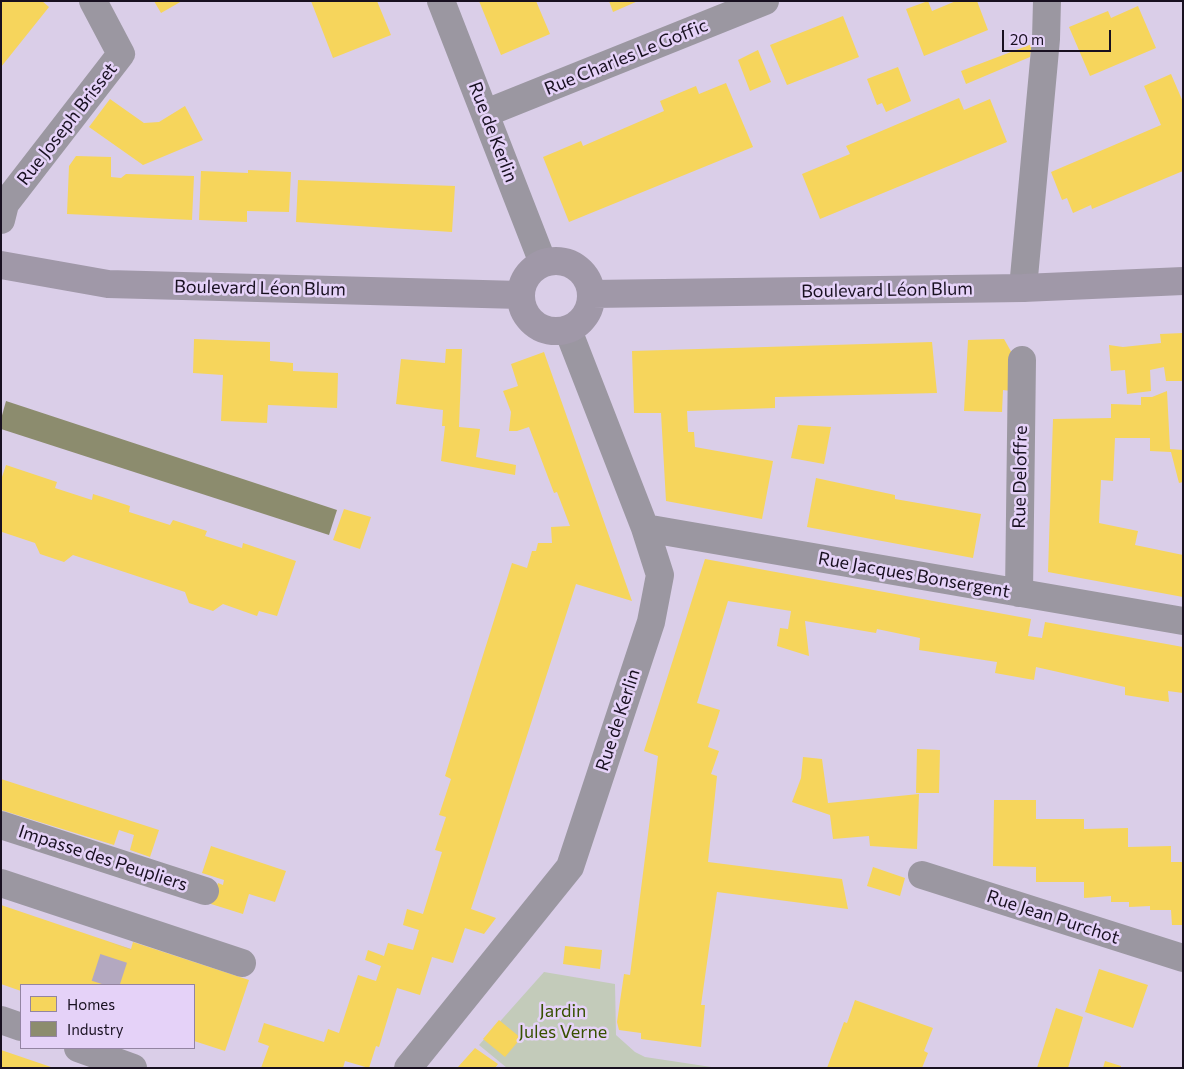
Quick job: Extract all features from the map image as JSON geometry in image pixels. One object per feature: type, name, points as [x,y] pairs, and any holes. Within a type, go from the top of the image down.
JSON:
[{"type":"main road","points":[[565,262],[576,266],[584,274],[592,294],[591,306],[586,316],[578,325],[568,330],[545,330],[534,325],[522,306],[520,295],[527,275],[543,263],[565,262]]},
{"type":"main road","name":"Boulevard Léon Blum","points":[[1,265],[108,284],[520,295]]},
{"type":"main road","name":"Boulevard Léon Blum","points":[[592,294],[1022,288],[1183,281]]},
{"type":"street","name":"Rue Joseph Brisset","points":[[1,220],[5,204],[121,54],[93,1]]},
{"type":"street","name":"Rue de Kerlin","points":[[441,1],[543,263]]},
{"type":"street","name":"Rue Charles Le Goffic","points":[[486,113],[765,1]]},
{"type":"street","points":[[1022,288],[1046,39],[1047,1]]},
{"type":"street","name":"Rue de Kerlin","points":[[408,1068],[570,866],[651,622],[660,575],[645,528],[568,330]]},
{"type":"street","name":"Rue Deloffre","points":[[1019,593],[1022,360]]},
{"type":"street","name":"Rue Jacques Bonsergent","points":[[645,528],[1183,621]]},
{"type":"street","name":"Impasse des Peupliers","points":[[1,825],[205,891]]},
{"type":"street","name":"Rue Jean Purchot","points":[[922,875],[1183,958]]},
{"type":"street","points":[[1,883],[122,934],[242,963]]},
{"type":"street","points":[[1,1020],[20,1027]]},
{"type":"street","points":[[85,1049],[133,1068]]},
{"type":"green space","name":"Jardin Jules Verne","points":[[544,972],[615,984],[616,1035],[635,1052],[645,1057],[718,1068],[507,1068],[479,1045]]},
{"type":"building: Homes","points":[[1,1],[42,1],[49,7],[1,67]]},
{"type":"building: Homes","points":[[154,1],[182,1],[161,13]]},
{"type":"building: Homes","points":[[311,1],[377,1],[391,35],[333,58]]},
{"type":"building: Homes","points":[[479,1],[536,1],[550,34],[501,55]]},
{"type":"building: Homes","points":[[609,1],[638,1],[613,12]]},
{"type":"building: Homes","points":[[928,1],[932,11],[956,1],[977,1],[988,30],[924,56],[906,9]]},
{"type":"building: Homes","points":[[1138,6],[1156,48],[1090,76],[1069,27],[1108,11],[1111,18]]},
{"type":"building: Homes","points":[[843,16],[859,57],[787,85],[770,45]]},
{"type":"building: Homes","points":[[1032,44],[1030,57],[966,84],[961,71]]},
{"type":"building: Homes","points":[[758,50],[771,82],[750,91],[738,60]]},
{"type":"building: Homes","points":[[898,67],[911,101],[886,112],[882,103],[877,105],[867,79]]},
{"type":"building: Homes","points":[[1171,74],[1183,102],[1183,171],[1092,209],[1091,205],[1073,213],[1067,198],[1062,200],[1051,172],[1161,125],[1144,86]]},
{"type":"building: Homes","points":[[726,83],[753,147],[569,222],[543,157],[581,141],[583,146],[664,111],[660,101],[696,86],[699,94]]},
{"type":"building: Homes","points":[[959,98],[964,110],[990,99],[1007,142],[820,219],[802,174],[850,154],[846,146]]},
{"type":"building: Homes","points":[[110,99],[144,123],[159,122],[185,106],[203,140],[143,165],[89,127]]},
{"type":"building: Homes","points":[[76,156],[111,157],[111,177],[121,178],[126,174],[194,176],[192,220],[67,214],[69,166]]},
{"type":"building: Homes","points":[[248,170],[291,172],[289,212],[247,211],[247,222],[199,220],[201,171],[248,173]]},
{"type":"building: Homes","points":[[298,180],[455,186],[452,232],[296,222]]},
{"type":"building: Homes","points":[[1183,333],[1183,381],[1166,381],[1164,367],[1150,370],[1151,391],[1127,394],[1125,370],[1111,371],[1109,345],[1123,347],[1161,343],[1160,334]]},
{"type":"building: Homes","points":[[194,339],[270,342],[270,361],[293,363],[293,371],[338,373],[337,408],[268,405],[267,423],[221,421],[223,375],[193,373]]},
{"type":"building: Homes","points":[[1004,339],[1013,355],[1011,391],[1003,390],[1002,412],[964,411],[968,340]]},
{"type":"building: Homes","points":[[932,342],[937,393],[775,397],[775,408],[687,411],[688,432],[694,432],[695,447],[773,461],[762,519],[666,501],[661,413],[634,413],[632,351]]},
{"type":"building: Homes","points":[[446,349],[462,349],[459,427],[480,429],[476,457],[516,465],[515,475],[441,461],[445,426],[442,426],[443,410],[396,404],[401,359],[445,363]]},
{"type":"building: Homes","points":[[544,352],[632,601],[576,584],[471,909],[496,918],[484,934],[465,928],[453,963],[432,957],[420,995],[397,988],[379,1047],[376,1046],[369,1068],[345,1061],[343,1068],[261,1068],[269,1046],[258,1042],[264,1023],[324,1042],[328,1029],[339,1033],[358,975],[376,981],[381,966],[365,960],[368,950],[384,956],[388,943],[413,950],[419,930],[403,925],[407,909],[423,914],[442,852],[435,850],[446,817],[439,815],[451,779],[445,776],[512,563],[527,568],[532,551],[536,551],[538,543],[552,543],[551,527],[570,526],[557,492],[554,493],[529,427],[517,431],[509,431],[511,412],[503,391],[518,386],[511,364]]},
{"type":"building: Homes","points":[[1167,391],[1170,449],[1183,450],[1183,482],[1179,483],[1171,452],[1150,451],[1150,438],[1115,438],[1113,481],[1101,480],[1099,523],[1138,531],[1135,545],[1183,555],[1183,597],[1048,572],[1053,419],[1111,418],[1111,404],[1141,405],[1141,397],[1152,397]]},
{"type":"building: Homes","points":[[798,425],[831,427],[824,464],[791,458]]},
{"type":"building: Homes","points":[[6,465],[57,482],[55,488],[92,500],[93,494],[130,506],[129,512],[170,525],[173,520],[207,531],[205,536],[242,548],[243,543],[296,561],[277,616],[259,611],[257,616],[223,604],[213,611],[189,603],[185,592],[73,555],[64,562],[40,554],[35,543],[2,532],[1,480]]},
{"type":"building: Homes","points":[[816,478],[895,495],[895,499],[981,514],[973,558],[807,527]]},
{"type":"building: Homes","points":[[344,509],[371,517],[360,549],[333,540]]},
{"type":"building: Homes","points":[[705,559],[1031,619],[1028,636],[1042,638],[1045,622],[1183,647],[1183,693],[1168,691],[1169,702],[1125,695],[1125,687],[1036,667],[1034,680],[995,673],[997,662],[919,650],[920,638],[877,629],[876,633],[805,621],[809,656],[777,646],[780,628],[788,629],[791,611],[728,601],[697,703],[720,710],[708,747],[719,751],[711,774],[717,776],[708,862],[842,879],[848,909],[717,892],[701,1005],[705,1005],[701,1047],[641,1039],[641,1033],[619,1030],[617,1022],[624,974],[630,975],[658,756],[644,751]]},
{"type":"building: Homes","points":[[917,749],[940,750],[939,793],[916,793]]},
{"type":"building: Homes","points":[[803,757],[822,759],[828,803],[919,794],[917,849],[870,846],[869,836],[833,839],[830,815],[792,802],[801,778]]},
{"type":"building: Homes","points":[[1,779],[159,830],[150,857],[130,850],[134,835],[119,830],[114,845],[1,810]]},
{"type":"building: Homes","points":[[994,800],[1036,800],[1036,819],[1084,819],[1084,829],[1128,828],[1128,847],[1171,846],[1171,862],[1183,862],[1183,925],[1172,925],[1171,910],[1150,910],[1150,906],[1129,907],[1129,902],[1111,902],[1111,896],[1084,898],[1084,882],[1036,882],[1036,867],[993,866]]},
{"type":"building: Homes","points":[[211,846],[286,871],[275,902],[249,894],[243,914],[211,904],[218,883],[223,885],[224,880],[202,873]]},
{"type":"building: Homes","points":[[873,867],[905,878],[900,896],[867,886]]},
{"type":"building: Homes","points":[[1,905],[131,949],[133,942],[249,980],[225,1051],[195,1041],[195,984],[20,984],[20,991],[1,984]]},
{"type":"building: Homes","points":[[565,946],[602,950],[600,969],[563,964]]},
{"type":"building: Homes","points":[[1099,969],[1148,985],[1133,1028],[1085,1012]]},
{"type":"building: Homes","points":[[855,1000],[933,1028],[924,1051],[928,1053],[922,1068],[827,1068],[844,1022],[847,1023]]},
{"type":"building: Homes","points":[[1056,1008],[1083,1017],[1068,1068],[1037,1068]]},
{"type":"building: Homes","points":[[499,1020],[521,1038],[505,1057],[483,1039]]},
{"type":"building: Homes","points":[[475,1048],[498,1064],[495,1068],[458,1067]]},
{"type":"building: Homes","points":[[1,1050],[51,1067],[1,1068]]},
{"type":"building: Homes","points":[[1105,1061],[1121,1066],[1121,1068],[1103,1068]]},
{"type":"building: Industry","points":[[6,401],[337,510],[329,535],[1,429],[1,419]]},
{"type":"tunnel","points":[[105,984],[118,945]]}]
